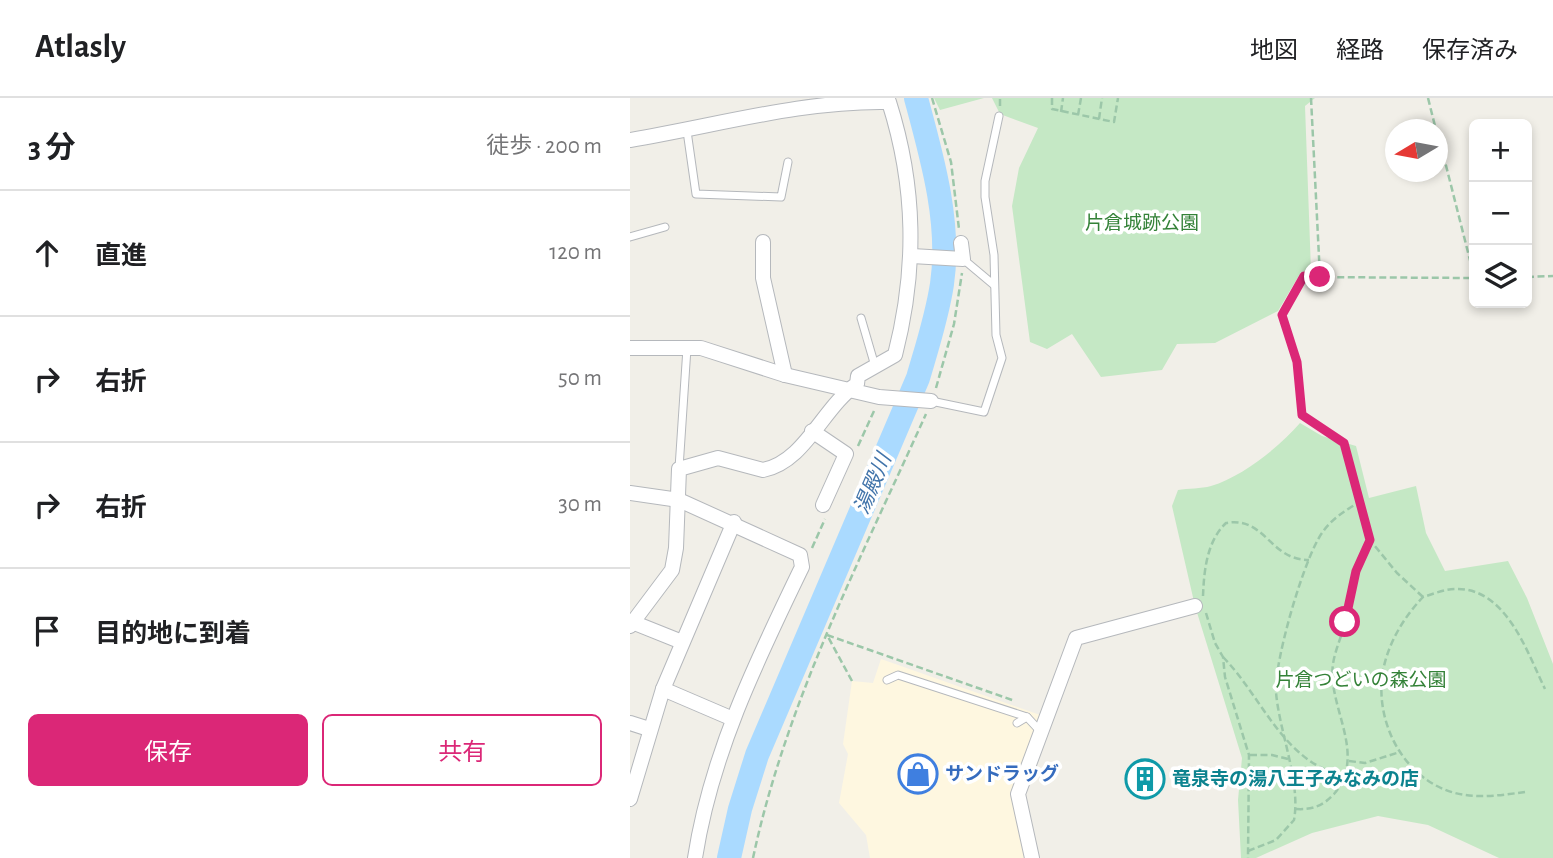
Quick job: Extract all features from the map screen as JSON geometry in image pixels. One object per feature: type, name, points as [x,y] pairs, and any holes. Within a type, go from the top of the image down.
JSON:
[{"type":"street","points":[[630,140],[809,107],[873,100],[889,102],[908,178],[914,256],[907,306],[895,355],[889,361],[858,376],[857,384],[849,389],[789,458],[772,468],[752,469],[718,458],[679,469],[679,500],[672,570],[631,623],[682,642]]},
{"type":"street","points":[[764,242],[763,278],[785,375]]},
{"type":"street","points":[[914,256],[961,253]]},
{"type":"street","points":[[630,348],[687,346],[785,375],[881,397],[929,401]]},
{"type":"street","points":[[812,430],[846,454],[823,505]]},
{"type":"street","points":[[630,493],[679,500],[734,523],[800,555],[802,566],[733,719],[711,785],[695,858]]},
{"type":"street","points":[[630,799],[663,689],[734,523]]},
{"type":"street","points":[[1031,858],[1018,794],[1076,638],[1195,606]]},
{"type":"street","points":[[663,689],[733,719]]},
{"type":"street","points":[[630,723],[649,729]]},
{"type":"lane","points":[[929,401],[980,413],[988,408],[1002,358],[996,335],[985,181],[999,116]]},
{"type":"lane","points":[[687,131],[696,194],[781,197],[788,162]]},
{"type":"lane","points":[[630,237],[665,227]]},
{"type":"lane","points":[[961,253],[994,285]]},
{"type":"lane","points":[[861,318],[874,366]]},
{"type":"lane","points":[[679,469],[687,346]]},
{"type":"lane","points":[[887,680],[898,676],[1027,717],[1041,733]]},
{"type":"lane","points":[[1017,723],[1027,717]]},
{"type":"path","points":[[753,858],[780,759],[827,635],[929,401],[954,324],[962,288],[961,253],[950,162],[932,98]]},
{"type":"path","points":[[1000,102],[1007,98]]},
{"type":"path","points":[[1052,98],[1052,109],[1114,122],[1118,98]]},
{"type":"path","points":[[1061,112],[1063,98]]},
{"type":"path","points":[[1078,115],[1081,98]]},
{"type":"path","points":[[1099,119],[1102,98]]},
{"type":"path","points":[[1311,98],[1320,277]]},
{"type":"path","points":[[1428,98],[1434,119]]},
{"type":"path","points":[[1448,175],[1469,257]]},
{"type":"path","points":[[1423,597],[1397,573],[1370,540],[1344,443],[1302,415],[1297,362],[1282,315],[1304,276],[1469,277]]},
{"type":"path","points":[[1532,277],[1553,276]]},
{"type":"path","points":[[1248,851],[1276,840],[1294,820],[1296,809],[1286,737],[1278,708],[1277,671],[1309,560],[1322,532],[1359,502]]},
{"type":"path","points":[[1309,560],[1298,560],[1280,552],[1252,525],[1238,521],[1226,523],[1217,531],[1207,560],[1203,594],[1209,628],[1223,657],[1263,714],[1313,765],[1344,776]]},
{"type":"path","points":[[1296,809],[1320,806],[1338,789],[1344,776],[1348,760],[1346,735],[1333,684],[1333,665],[1356,571],[1370,540]]},
{"type":"path","points":[[1525,792],[1478,796],[1455,793],[1433,784],[1413,769],[1389,733],[1383,710],[1384,666],[1400,628],[1423,597],[1456,589],[1479,595],[1498,606],[1519,636],[1545,689]]},
{"type":"path","points":[[827,635],[852,681]]},
{"type":"path","points":[[827,635],[1016,701]]},
{"type":"path","points":[[1223,657],[1225,677],[1249,755],[1248,858]]},
{"type":"path","points":[[1348,760],[1365,763],[1400,752]]},
{"type":"path","points":[[1249,755],[1272,755],[1288,759]]},
{"type":"shaded area","points":[[881,659],[1043,716],[1014,794],[1028,858],[870,858],[866,835],[839,803],[848,754],[843,744],[852,681],[873,683]]},
{"type":"green space","points":[[934,98],[984,98],[940,110]]},
{"type":"green space","name":"片倉城跡公園","points":[[992,98],[1315,98],[1305,106],[1311,271],[1301,272],[1278,311],[1215,343],[1177,344],[1162,370],[1101,377],[1072,334],[1047,349],[1030,342],[1012,206],[1019,168],[1038,128],[1000,114]]},
{"type":"green space","name":"片倉つどいの森公園","points":[[1300,423],[1322,436],[1356,446],[1369,498],[1416,486],[1426,533],[1445,571],[1508,561],[1527,598],[1553,664],[1553,858],[1499,858],[1428,825],[1378,816],[1312,833],[1256,858],[1241,858],[1238,800],[1242,758],[1195,606],[1172,506],[1178,490],[1211,486],[1235,475],[1271,451]]},
{"type":"waterway","name":"湯殿川","points":[[729,858],[740,809],[757,755],[918,378],[935,320],[944,261],[942,214],[916,98]]},
{"type":"place","name":"サンドラッグ","points":[[918,774]]},
{"type":"place","name":"竜泉寺の湯八王子みなみの店","points":[[1145,779]]},
{"type":"route","points":[[1320,277],[1304,276],[1282,315],[1297,362],[1298,396],[1302,415],[1344,443],[1370,540],[1356,571],[1345,622]]}]
